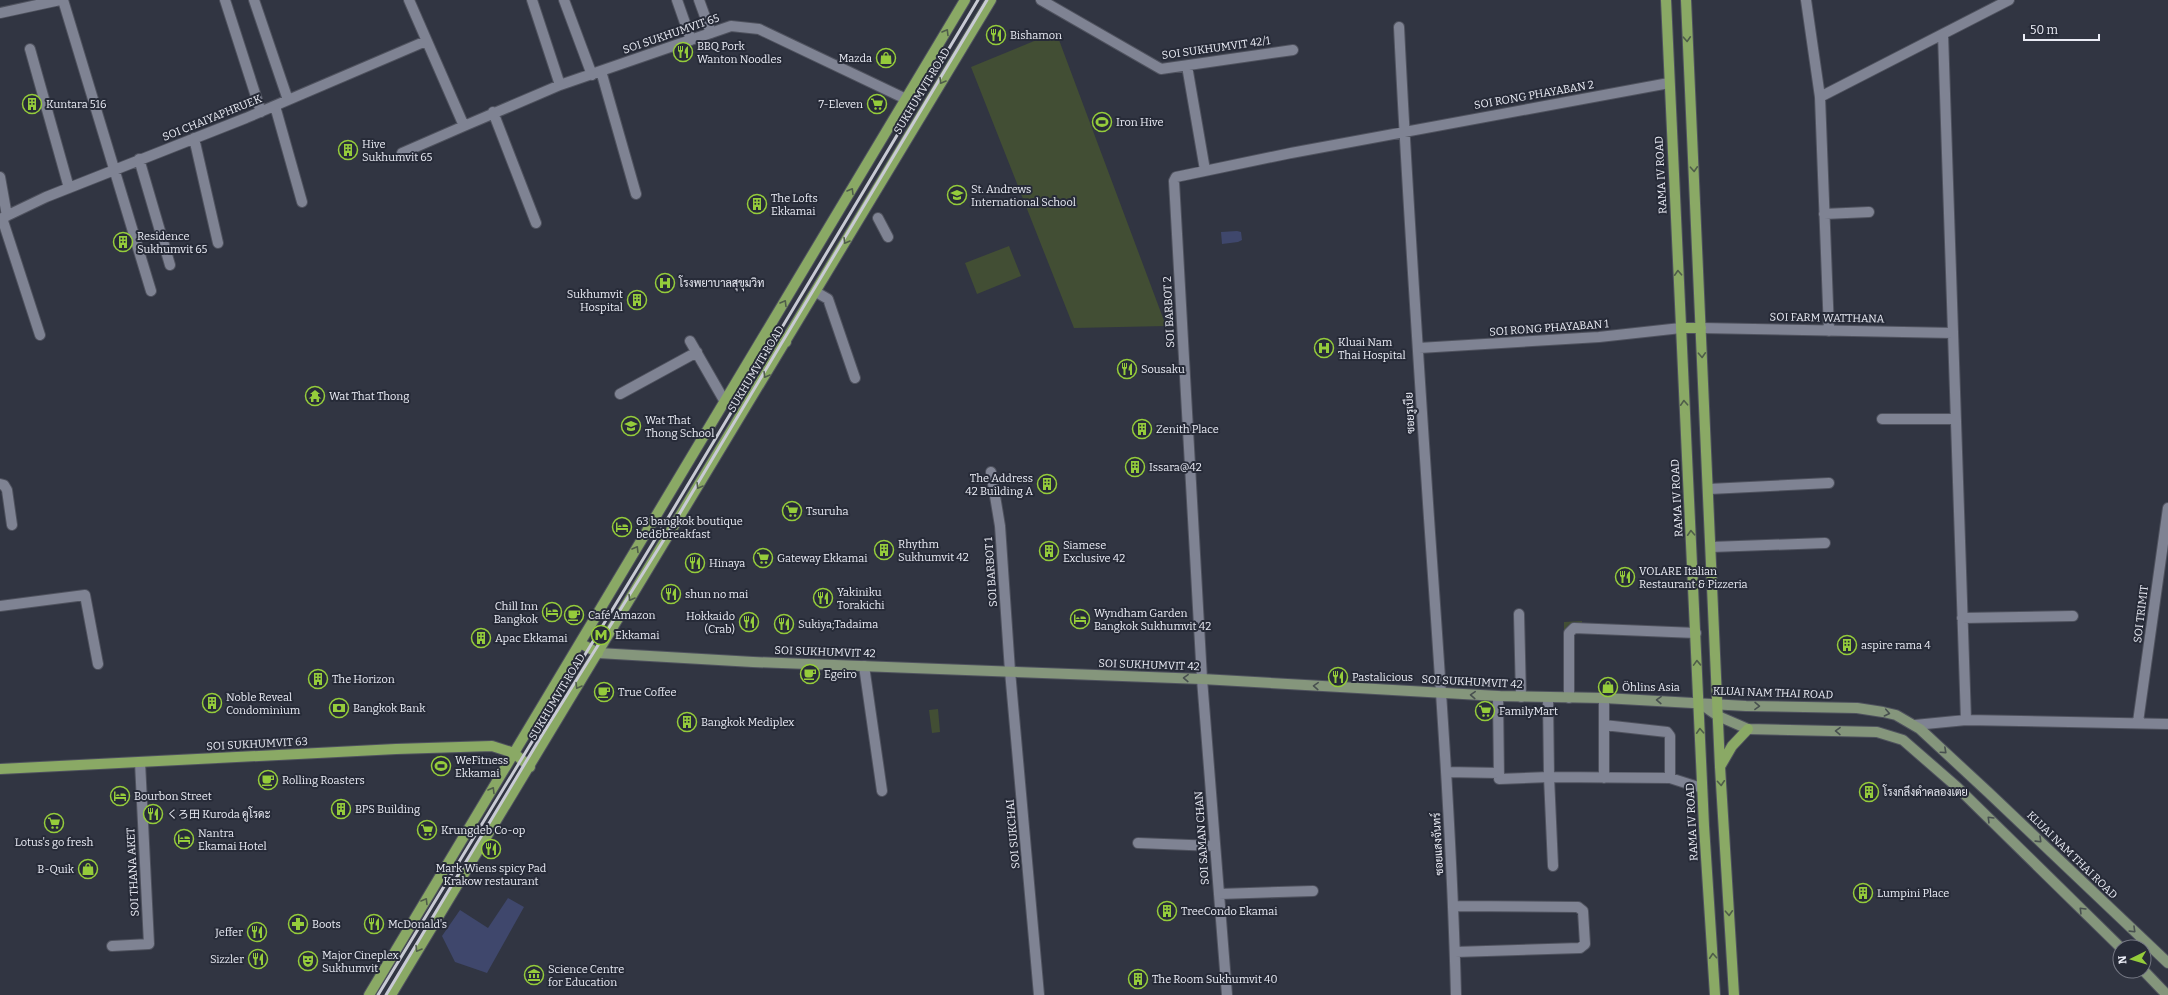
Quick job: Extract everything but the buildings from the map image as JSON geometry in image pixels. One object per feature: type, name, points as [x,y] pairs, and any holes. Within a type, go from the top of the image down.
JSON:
[{"type":"main road","name":"SUKHUMVIT ROAD","points":[[369,995],[965,0]]},
{"type":"main road","name":"SUKHUMVIT ROAD","points":[[391,995],[530,767],[991,0]]},
{"type":"main road","name":"RAMA IV ROAD","points":[[1666,0],[1702,787],[1715,995]]},
{"type":"main road","points":[[1686,0],[1709,489],[1720,767],[1734,995]]},
{"type":"main road","points":[[1681,328],[1701,328]]},
{"type":"main road","points":[[768,330],[786,342]]},
{"type":"main road","points":[[580,643],[598,653]]},
{"type":"main road","name":"SOI SUKHUMVIT 42","points":[[598,653],[864,666],[1202,679],[1498,696],[1698,702]]},
{"type":"main road","name":"KLUAI NAM THAI ROAD","points":[[1698,702],[1718,704],[1857,708],[1896,715],[1915,725],[2168,963]]},
{"type":"main road","name":"KLUAI NAM THAI ROAD","points":[[1698,702],[1718,716],[1748,729],[1877,732],[1903,740],[1957,787],[2112,939]]},
{"type":"main road","points":[[1903,740],[1915,725]]},
{"type":"main road","points":[[1720,767],[1732,746],[1748,729]]},
{"type":"main road","name":"SOI SUKHUMVIT 63","points":[[0,769],[492,746],[514,753]]},
{"type":"main road","points":[[514,753],[530,767]]},
{"type":"main road","points":[[2152,979],[2167,995]]},
{"type":"street","points":[[0,13],[61,0],[151,291]]},
{"type":"street","points":[[225,0],[261,112]]},
{"type":"street","points":[[254,0],[288,100]]},
{"type":"street","points":[[409,0],[464,126]]},
{"type":"street","points":[[532,0],[560,85]]},
{"type":"street","points":[[564,0],[596,73],[636,194]]},
{"type":"street","points":[[677,0],[691,40]]},
{"type":"street","points":[[700,0],[711,33]]},
{"type":"street","name":"SOI SUKHUMVIT 42/1","points":[[1041,0],[1156,67],[1166,69],[1293,50]]},
{"type":"street","points":[[1806,0],[1820,97],[1829,331]]},
{"type":"street","points":[[1820,97],[2009,0]]},
{"type":"street","name":"SOI SUKHUMVIT 65","points":[[402,153],[493,112],[560,85],[732,26],[759,29],[906,99]]},
{"type":"street","name":"ซอยรูเบีย","points":[[1399,28],[1404,132],[1441,693]]},
{"type":"street","points":[[1944,34],[1966,720]]},
{"type":"street","name":"SOI CHAIYAPHRUEK","points":[[3,218],[114,169],[261,112],[426,41]]},
{"type":"street","points":[[30,49],[69,188]]},
{"type":"street","points":[[1187,66],[1205,170]]},
{"type":"street","name":"SOI RONG PHAYABAN 2","points":[[1404,132],[1669,82]]},
{"type":"street","points":[[275,106],[302,202]]},
{"type":"street","points":[[493,112],[536,223]]},
{"type":"street","name":"SOI BARBOT 2","points":[[1202,679],[1174,180],[1179,175],[1404,132]]},
{"type":"street","points":[[194,138],[218,243]]},
{"type":"street","points":[[139,160],[170,265]]},
{"type":"street","points":[[0,177],[3,218],[40,335]]},
{"type":"street","points":[[1824,214],[1869,212]]},
{"type":"street","points":[[878,218],[888,237]]},
{"type":"street","points":[[816,292],[828,299],[854,378]]},
{"type":"street","name":"SOI RONG PHAYABAN 1","points":[[1419,348],[1599,337],[1681,328]]},
{"type":"street","name":"SOI FARM WATTHANA","points":[[1701,328],[1953,333]]},
{"type":"street","points":[[690,341],[725,402]]},
{"type":"street","points":[[620,394],[696,352]]},
{"type":"street","points":[[1882,419],[1956,419]]},
{"type":"street","name":"SOI BARBOT 1","points":[[991,472],[1000,526],[1010,671]]},
{"type":"street","points":[[1709,489],[1828,483]]},
{"type":"street","points":[[0,484],[4,485],[7,490],[12,525]]},
{"type":"street","name":"SOI TRIMIT","points":[[2138,722],[2168,508]]},
{"type":"street","points":[[1711,547],[1825,543]]},
{"type":"street","points":[[0,606],[85,595],[98,664]]},
{"type":"street","points":[[1519,614],[1521,697]]},
{"type":"street","points":[[1962,618],[2073,616]]},
{"type":"street","points":[[1569,698],[1569,633],[1571,629],[1696,634]]},
{"type":"street","points":[[864,666],[882,791]]},
{"type":"street","name":"SOI SUKCHAI","points":[[1010,671],[1039,995]]},
{"type":"street","name":"SOI SAMAN CHAN","points":[[1202,679],[1227,995]]},
{"type":"street","name":"ซอยแสงจันทร์","points":[[1441,693],[1454,906],[1456,995]]},
{"type":"street","points":[[1498,696],[1499,779],[1549,777],[1670,778],[1702,787]]},
{"type":"street","points":[[1548,698],[1549,777],[1553,866]]},
{"type":"street","points":[[1604,698],[1604,778]]},
{"type":"street","points":[[1915,725],[1966,720],[2138,722],[2168,724]]},
{"type":"street","points":[[1604,725],[1667,732],[1670,736],[1670,778]]},
{"type":"street","name":"SOI THANA AKET","points":[[112,946],[149,944],[140,762]]},
{"type":"street","points":[[1446,772],[1499,773]]},
{"type":"street","points":[[1138,843],[1215,846]]},
{"type":"street","points":[[1219,894],[1313,891]]},
{"type":"street","points":[[1454,906],[1581,908],[1584,911],[1584,944],[1580,948],[1455,952]]},
{"type":"green space","points":[[1056,32],[1166,326],[1074,328],[971,67]]},
{"type":"green space","points":[[1009,246],[1021,276],[977,294],[965,263]]},
{"type":"green space","points":[[1582,621],[1582,633],[1564,634],[1564,622]]},
{"type":"green space","points":[[938,709],[940,732],[932,733],[929,710]]},
{"type":"water","points":[[1221,232],[1241,232],[1242,240],[1222,244]]},
{"type":"water","points":[[508,898],[524,907],[487,973],[455,962],[442,936],[460,910],[488,928]]},
{"type":"railway","points":[[378,995],[659,533],[978,0]]},
{"type":"railway","points":[[386,995],[542,735],[665,538],[987,0]]},
{"type":"place","name":"Bishamon","points":[[996,35]]},
{"type":"place","name":"BBQ Pork Wanton Noodles","points":[[683,52]]},
{"type":"place","name":"Mazda","points":[[886,58]]},
{"type":"place","name":"Kuntara 516","points":[[32,104]]},
{"type":"place","name":"7-Eleven","points":[[877,104]]},
{"type":"place","name":"Iron Hive","points":[[1102,122]]},
{"type":"place","name":"Hive Sukhumvit 65","points":[[348,150]]},
{"type":"place","name":"St. Andrews International School","points":[[957,195]]},
{"type":"place","name":"The Lofts Ekkamai","points":[[757,204]]},
{"type":"place","name":"Residence Sukhumvit 65","points":[[123,242]]},
{"type":"place","name":"โรงพยาบาลสุขุมวิท","points":[[665,283]]},
{"type":"place","name":"Sukhumvit Hospital","points":[[637,300]]},
{"type":"place","name":"Kluai Nam Thai Hospital","points":[[1324,348]]},
{"type":"place","name":"Sousaku","points":[[1127,369]]},
{"type":"place","name":"Wat That Thong","points":[[315,396]]},
{"type":"place","name":"Wat That Thong School","points":[[631,426]]},
{"type":"place","name":"Zenith Place","points":[[1142,429]]},
{"type":"place","name":"Issara@42","points":[[1135,467]]},
{"type":"place","name":"The Address 42 Building A","points":[[1047,484]]},
{"type":"place","name":"Tsuruha","points":[[792,511]]},
{"type":"place","name":"63 bangkok boutique bed&breakfast","points":[[622,527]]},
{"type":"place","name":"Rhythm Sukhumvit 42","points":[[884,550]]},
{"type":"place","name":"Siamese Exclusive 42","points":[[1049,551]]},
{"type":"place","name":"Gateway Ekkamai","points":[[763,558]]},
{"type":"place","name":"Hinaya","points":[[695,563]]},
{"type":"place","name":"VOLARE Italian Restaurant & Pizzeria","points":[[1625,577]]},
{"type":"place","name":"shun no mai","points":[[671,594]]},
{"type":"place","name":"Yakiniku Torakichi","points":[[823,598]]},
{"type":"place","name":"Chill Inn Bangkok","points":[[552,612]]},
{"type":"place","name":"Café Amazon","points":[[574,615]]},
{"type":"place","name":"Wyndham Garden Bangkok Sukhumvit 42","points":[[1080,619]]},
{"type":"place","name":"Hokkaido (Crab)","points":[[749,622]]},
{"type":"place","name":"Sukiya;Tadaima","points":[[784,624]]},
{"type":"place","name":"Ekkamai","points":[[601,635]]},
{"type":"place","name":"Apac Ekkamai","points":[[481,638]]},
{"type":"place","name":"aspire rama 4","points":[[1847,645]]},
{"type":"place","name":"Egeiro","points":[[810,674]]},
{"type":"place","name":"Pastalicious","points":[[1338,677]]},
{"type":"place","name":"The Horizon","points":[[318,679]]},
{"type":"place","name":"Öhlins Asia","points":[[1608,687]]},
{"type":"place","name":"True Coffee","points":[[604,692]]},
{"type":"place","name":"Noble Reveal Condominium","points":[[212,703]]},
{"type":"place","name":"Bangkok Bank","points":[[339,708]]},
{"type":"place","name":"FamilyMart","points":[[1485,711]]},
{"type":"place","name":"Bangkok Mediplex","points":[[687,722]]},
{"type":"place","name":"WeFitness Ekkamai","points":[[441,766]]},
{"type":"place","name":"Rolling Roasters","points":[[268,780]]},
{"type":"place","name":"โรงกลึงดำคลองเตย","points":[[1869,792]]},
{"type":"place","name":"Bourbon Street","points":[[120,796]]},
{"type":"place","name":"BPS Building","points":[[341,809]]},
{"type":"place","name":"くろ田 Kuroda คูโรดะ","points":[[153,814]]},
{"type":"place","name":"Lotus's go fresh","points":[[54,823]]},
{"type":"place","name":"Krungdeb Co-op","points":[[427,830]]},
{"type":"place","name":"Nantra Ekamai Hotel","points":[[184,839]]},
{"type":"place","name":"Mark Wiens spicy Pad Krakow restaurant","points":[[491,849]]},
{"type":"place","name":"B-Quik","points":[[88,869]]},
{"type":"place","name":"Lumpini Place","points":[[1863,893]]},
{"type":"place","name":"TreeCondo Ekamai","points":[[1167,911]]},
{"type":"place","name":"Boots","points":[[298,924]]},
{"type":"place","name":"McDonald's","points":[[374,924]]},
{"type":"place","name":"Jeffer","points":[[257,932]]},
{"type":"place","name":"Sizzler","points":[[258,959]]},
{"type":"place","name":"Major Cineplex Sukhumvit","points":[[308,961]]},
{"type":"place","name":"Science Centre for Education","points":[[534,975]]},
{"type":"place","name":"The Room Sukhumvit 40","points":[[1138,979]]}]
